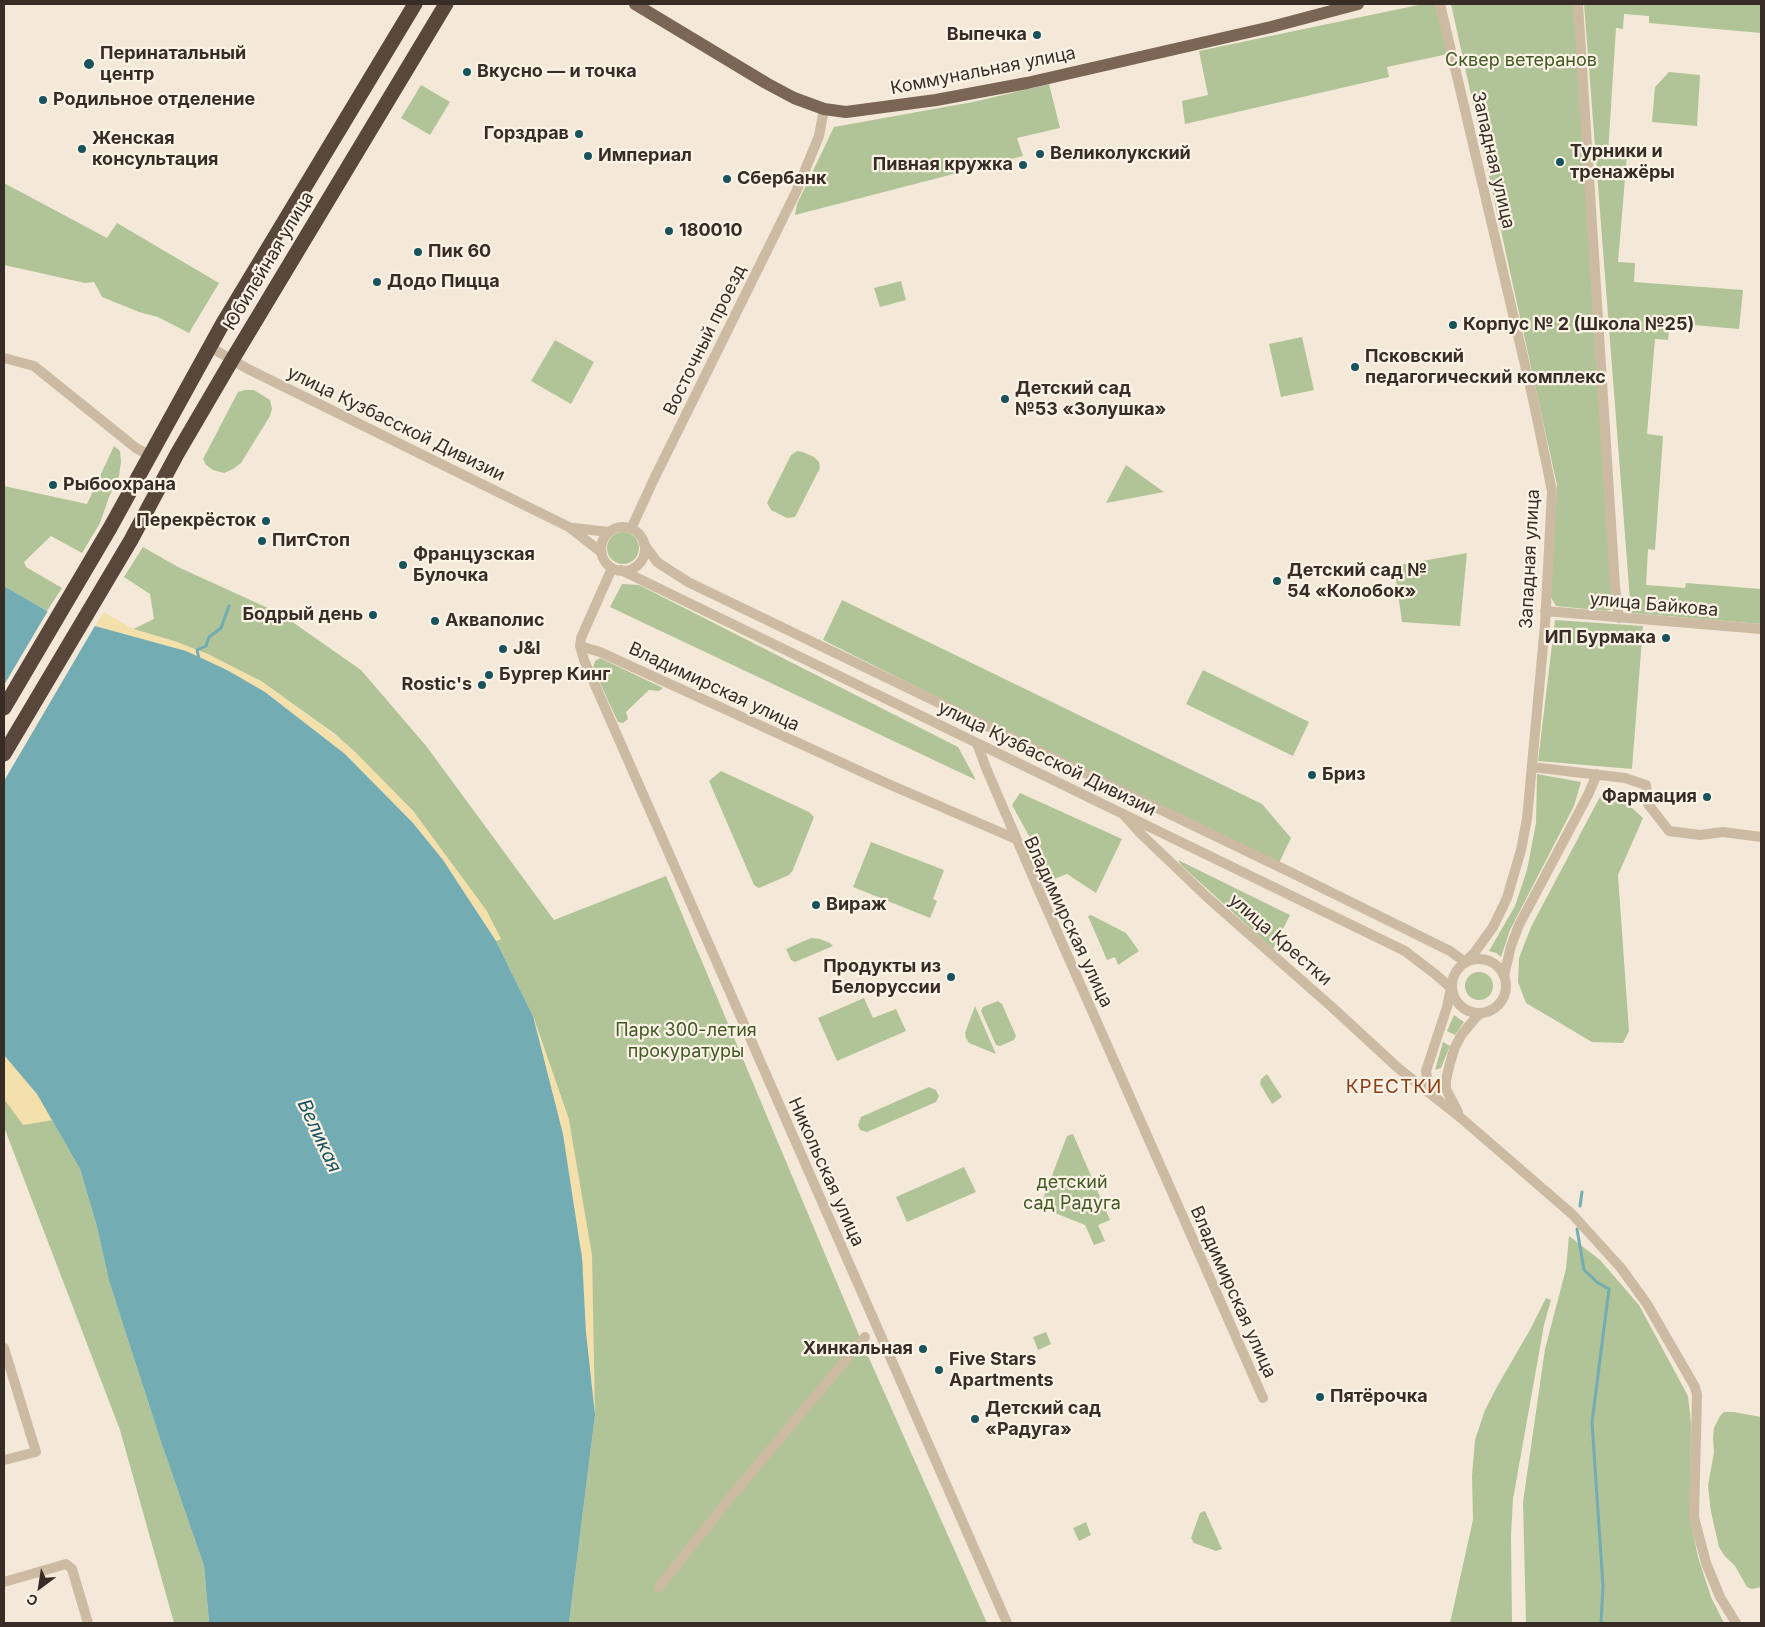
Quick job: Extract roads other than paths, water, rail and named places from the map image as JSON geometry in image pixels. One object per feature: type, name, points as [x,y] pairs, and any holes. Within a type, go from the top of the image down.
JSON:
[{"type":"highway","name":"Юбилейная улица","points":[[4,708],[110,528],[210,347],[415,4]]},
{"type":"highway","name":"Юбилейная улица","points":[[4,754],[131,540],[177,454],[232,360],[446,4]]},
{"type":"main road","name":"Коммунальная улица","points":[[635,4],[794,98],[824,109],[854,112],[936,100],[1027,83],[1271,27],[1358,4]]},
{"type":"street","name":"Западная улица","points":[[1440,4],[1535,408],[1552,491],[1545,611],[1532,767],[1522,850],[1507,898],[1493,927],[1480,946],[1465,962]]},
{"type":"street","points":[[1578,4],[1615,586],[1619,618]]},
{"type":"street","name":"Восточный проезд","points":[[631,529],[796,192],[819,136],[824,109]]},
{"type":"street","name":"улица Кузбасской Дивизии","points":[[210,347],[232,360],[569,527],[601,552],[603,558],[616,569],[1405,951],[1452,988]]},
{"type":"street","points":[[4,358],[34,366],[136,448],[149,455]]},
{"type":"street","name":"улица Кузбасской Дивизии","points":[[569,527],[609,532],[618,527],[631,529],[642,538],[657,562],[688,582],[1292,873],[1450,951],[1465,962]]},
{"type":"street","points":[[601,552],[603,540],[609,532]]},
{"type":"street","points":[[580,646],[583,631],[616,569],[632,568],[638,564],[644,551],[644,544]]},
{"type":"street","name":"улица Байкова","points":[[1545,611],[1761,629]]},
{"type":"street","name":"Никольская улица","points":[[580,646],[588,672],[1007,1623]]},
{"type":"street","name":"Владимирская улица","points":[[580,646],[600,652],[886,783],[1016,839],[1262,1398]]},
{"type":"street","points":[[977,743],[1016,839]]},
{"type":"street","points":[[1532,767],[1625,778],[1646,785],[1648,804],[1668,831],[1700,835],[1723,832],[1761,837]]},
{"type":"street","points":[[1504,976],[1518,925],[1588,795],[1597,774]]},
{"type":"street","name":"улица Крестки","points":[[1124,814],[1140,833],[1208,898],[1398,1068],[1424,1085],[1433,1096],[1572,1214],[1621,1268],[1652,1312],[1695,1387],[1697,1395],[1694,1517],[1706,1563],[1720,1597],[1736,1623]]},
{"type":"street","points":[[1446,1080],[1437,1084],[1424,1085],[1426,1071],[1447,1007],[1453,977],[1458,968],[1471,959],[1485,959],[1500,968],[1506,985],[1505,994],[1495,1008],[1482,1012],[1470,1012],[1462,1007],[1455,999],[1452,988]]},
{"type":"street","points":[[1461,1118],[1446,1089],[1446,1080],[1455,1047],[1462,1034],[1482,1012]]},
{"type":"street","points":[[660,1587],[729,1499],[865,1337]]},
{"type":"street","points":[[4,1348],[5,1360],[36,1452],[4,1460]]},
{"type":"street","points":[[4,1582],[66,1564],[72,1570],[88,1623]]},
{"type":"water","name":"Великая","points":[[4,586],[47,611],[186,651],[227,670],[265,692],[345,754],[413,823],[443,860],[496,941],[533,1016],[563,1134],[582,1258],[586,1332],[595,1415],[569,1623],[209,1623],[204,1566],[160,1439],[109,1281],[97,1227],[80,1169],[37,1094],[4,1055]]},
{"type":"waterway","points":[[199,659],[197,650],[206,646],[209,637],[221,628],[229,606]]},
{"type":"waterway","points":[[1580,1206],[1582,1192]]},
{"type":"waterway","points":[[1577,1229],[1584,1270],[1598,1283],[1609,1289],[1592,1422],[1603,1586],[1601,1623]]},
{"type":"place","name":"Выпечка","points":[[1037,35]]},
{"type":"place","name":"Перинатальный центр","points":[[89,64]]},
{"type":"place","name":"Вкусно — и точка","points":[[467,72]]},
{"type":"place","name":"Родильное отделение","points":[[43,100]]},
{"type":"place","name":"Горздрав","points":[[579,134]]},
{"type":"place","name":"Женская консультация","points":[[82,149]]},
{"type":"place","name":"Великолукский","points":[[1040,154]]},
{"type":"place","name":"Империал","points":[[588,156]]},
{"type":"place","name":"Турники и тренажёры","points":[[1560,162]]},
{"type":"place","name":"Пивная кружка","points":[[1023,165]]},
{"type":"place","name":"Сбербанк","points":[[727,179]]},
{"type":"place","name":"180010","points":[[669,231]]},
{"type":"place","name":"Пик 60","points":[[418,252]]},
{"type":"place","name":"Додо Пицца","points":[[377,282]]},
{"type":"place","name":"Корпус № 2 (Школа №25)","points":[[1453,325]]},
{"type":"place","name":"Псковский педагогический комплекс","points":[[1355,367]]},
{"type":"place","name":"Детский сад №53 «Золушка»","points":[[1005,399]]},
{"type":"place","name":"Рыбоохрана","points":[[53,485]]},
{"type":"place","name":"Перекрёсток","points":[[266,521]]},
{"type":"place","name":"ПитСтоп","points":[[262,541]]},
{"type":"place","name":"Французская Булочка","points":[[403,565]]},
{"type":"place","name":"Детский сад № 54 «Колобок»","points":[[1277,581]]},
{"type":"place","name":"Бодрый день","points":[[373,615]]},
{"type":"place","name":"Акваполис","points":[[435,621]]},
{"type":"place","name":"ИП Бурмака","points":[[1666,638]]},
{"type":"place","name":"J&I","points":[[503,649]]},
{"type":"place","name":"Бургер Кинг","points":[[489,675]]},
{"type":"place","name":"Rostic's","points":[[482,685]]},
{"type":"place","name":"Бриз","points":[[1312,775]]},
{"type":"place","name":"Фармация","points":[[1707,797]]},
{"type":"place","name":"Вираж","points":[[816,905]]},
{"type":"place","name":"Продукты из Белоруссии","points":[[951,977]]},
{"type":"place","name":"Хинкальная","points":[[923,1349]]},
{"type":"place","name":"Five Stars Apartments","points":[[939,1370]]},
{"type":"place","name":"Пятёрочка","points":[[1320,1397]]},
{"type":"place","name":"Детский сад «Радуга»","points":[[975,1419]]},
{"type":"district","name":"КРЕСТКИ","points":[[1394,1087]]},
{"type":"park label","name":"Сквер ветеранов","points":[[1521,61]]},
{"type":"park label","name":"Парк 300-летия прокуратуры","points":[[686,1041]]},
{"type":"park label","name":"детский сад Радуга","points":[[1072,1193]]}]
